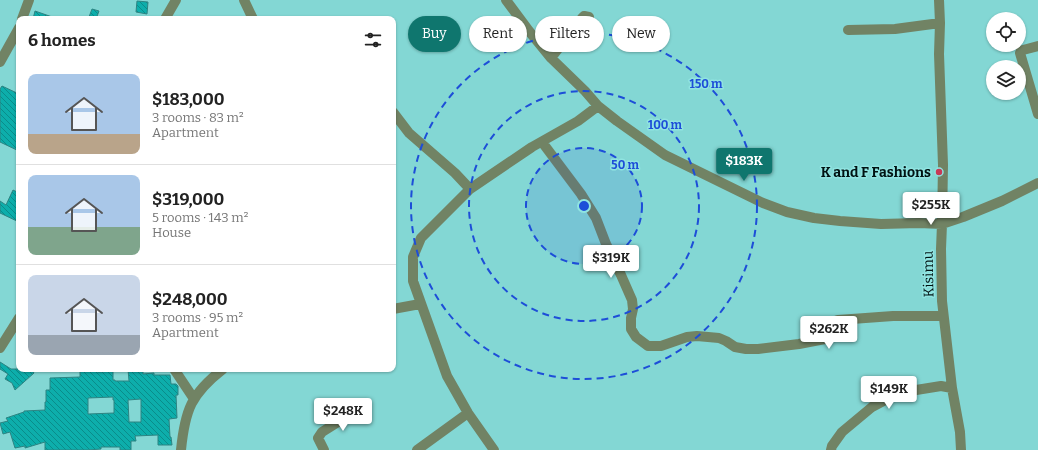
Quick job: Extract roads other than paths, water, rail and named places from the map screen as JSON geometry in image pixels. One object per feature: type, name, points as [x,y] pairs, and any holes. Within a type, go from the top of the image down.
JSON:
[{"type":"street","points":[[23,16],[29,0]]},
{"type":"street","points":[[167,16],[176,0]]},
{"type":"street","points":[[244,0],[252,16]]},
{"type":"street","points":[[506,0],[551,58],[585,91],[598,106],[665,155],[763,204],[787,212],[814,218],[859,222],[942,224],[1002,201],[1038,183]]},
{"type":"street","name":"Kisimu","points":[[939,0],[939,54],[943,165],[941,249],[943,316],[952,388],[960,432],[961,450]]},
{"type":"street","points":[[848,30],[896,29],[940,23]]},
{"type":"street","points":[[0,62],[16,33]]},
{"type":"street","points":[[1038,46],[1023,50],[1020,53],[1038,114]]},
{"type":"street","points":[[551,58],[556,52]]},
{"type":"street","points":[[494,450],[468,413],[447,376],[413,281],[413,257],[421,238],[470,189],[542,142],[578,121],[598,106]]},
{"type":"street","points":[[396,116],[409,133],[470,189]]},
{"type":"street","points":[[542,142],[581,194],[596,218],[606,244],[632,300],[633,309],[631,329],[636,337],[648,346],[661,346],[687,337],[697,336],[719,338],[735,347],[758,349],[799,344],[830,338],[833,335],[833,325],[835,321],[838,320],[893,316],[943,316]]},
{"type":"street","points":[[396,308],[420,304]]},
{"type":"street","points":[[0,348],[16,323]]},
{"type":"street","points":[[176,372],[194,399]]},
{"type":"street","points":[[181,450],[183,428],[188,410],[204,385],[219,372]]},
{"type":"street","points":[[831,450],[832,446],[842,432],[872,407],[888,398],[910,391],[941,386],[952,388]]},
{"type":"street","points":[[324,450],[318,438],[322,432],[354,412]]},
{"type":"street","points":[[417,450],[468,413]]},
{"type":"place","name":"K and F Fashions","points":[[939,172]]}]
